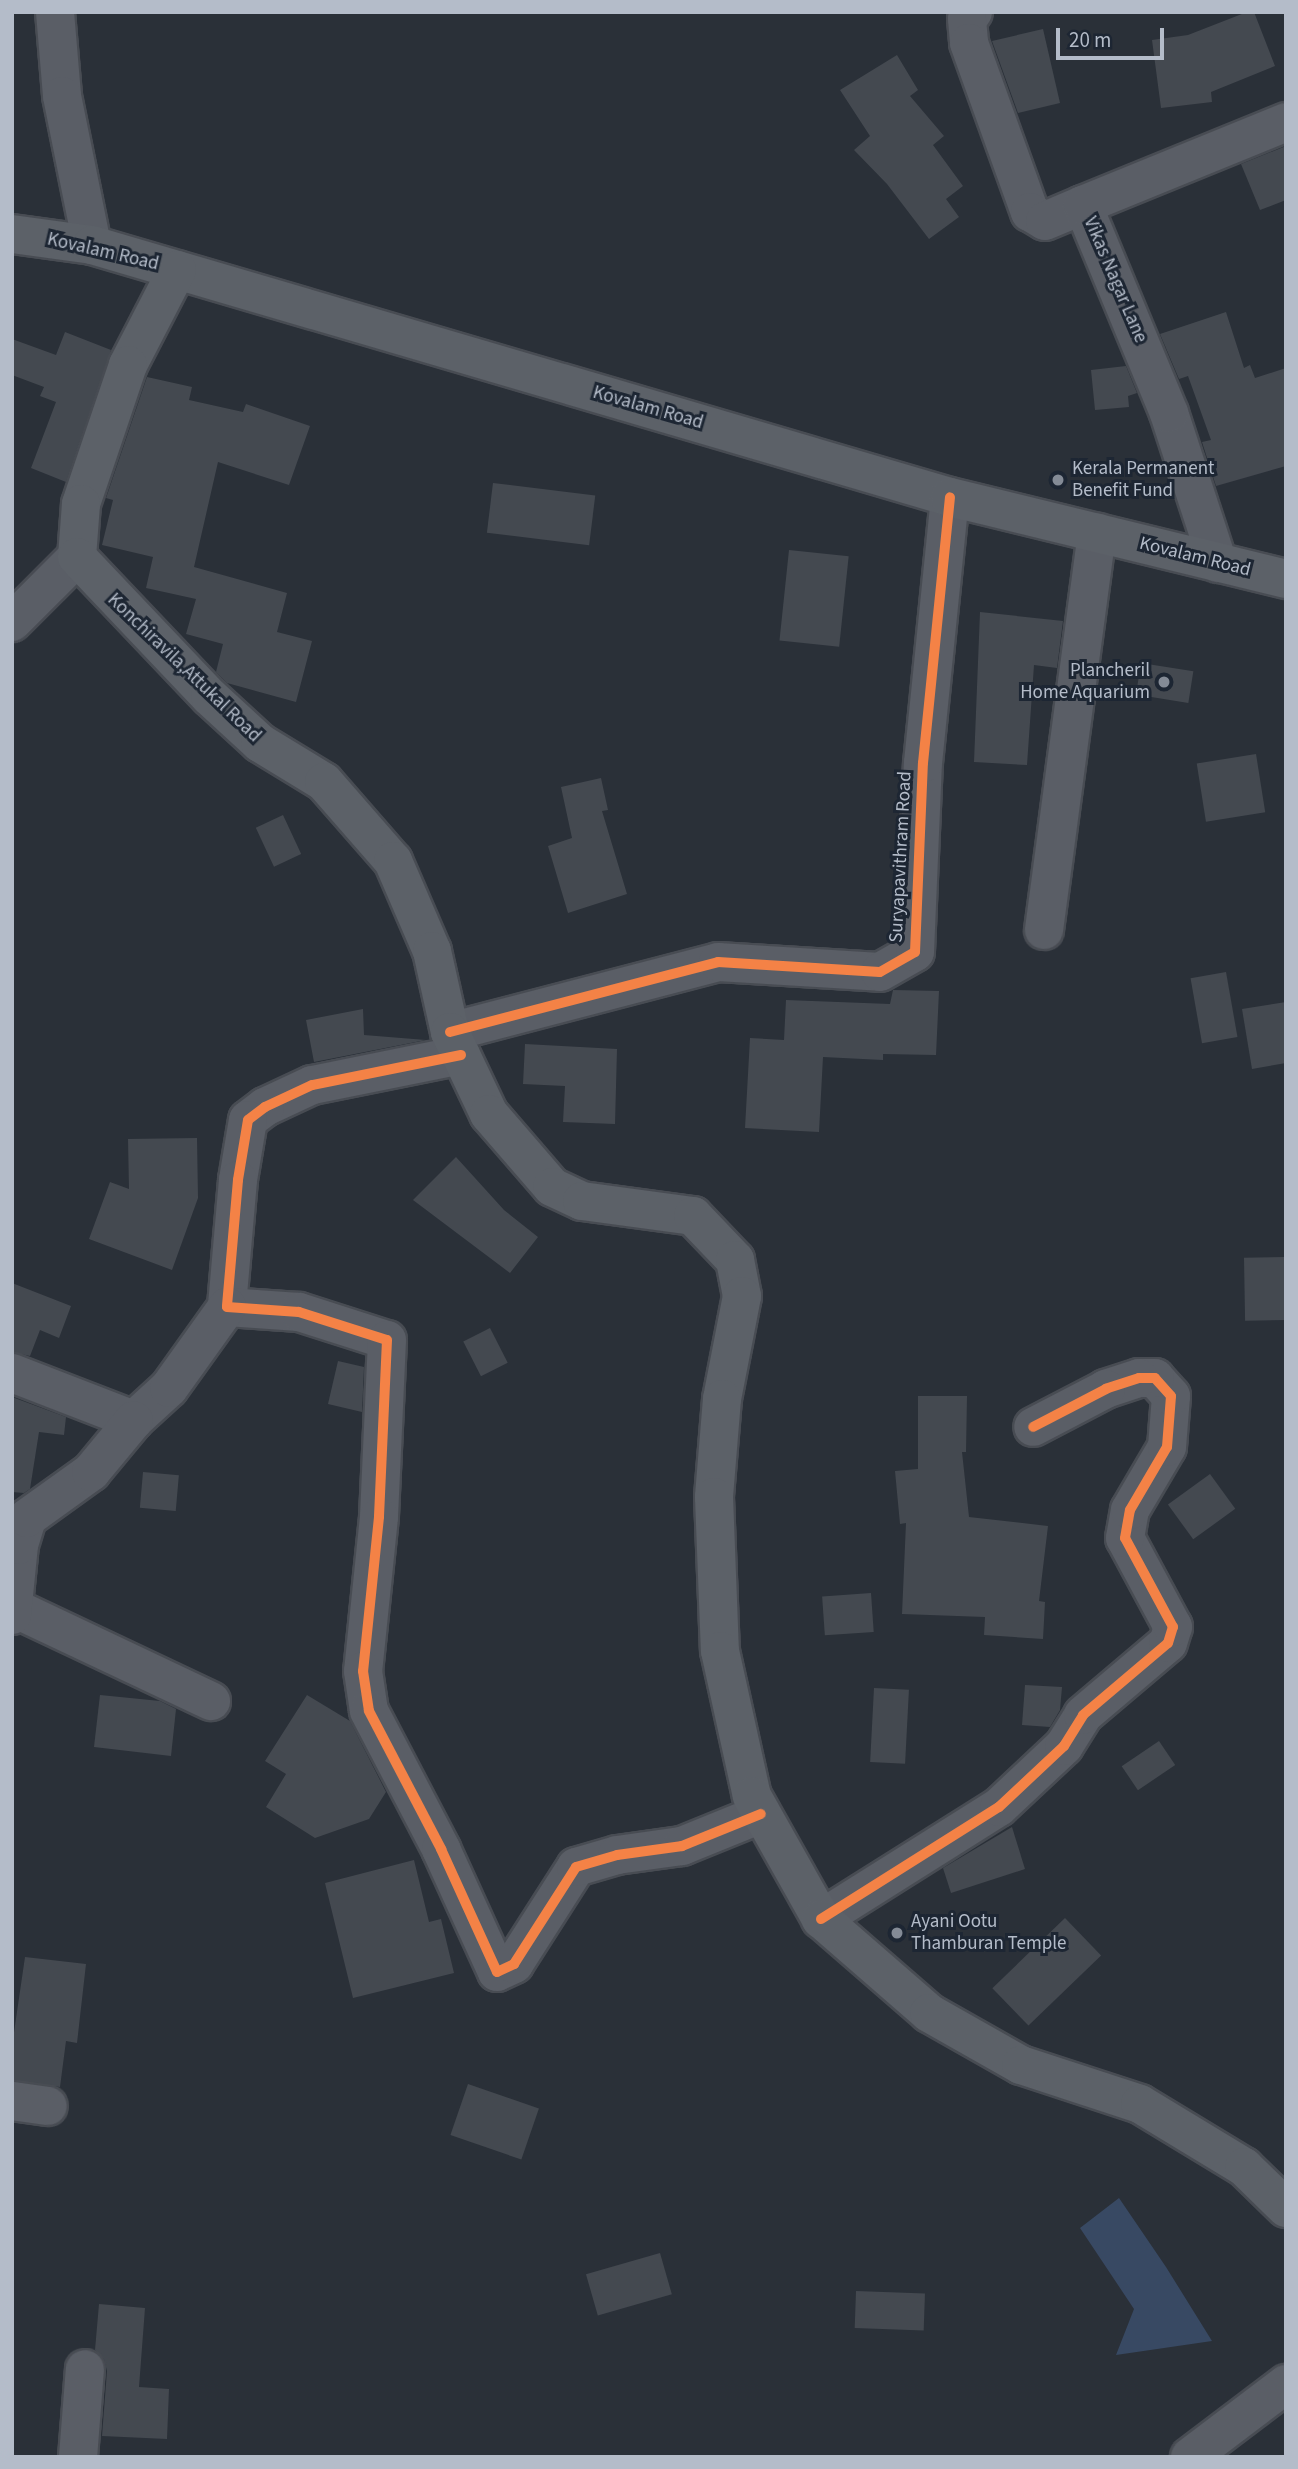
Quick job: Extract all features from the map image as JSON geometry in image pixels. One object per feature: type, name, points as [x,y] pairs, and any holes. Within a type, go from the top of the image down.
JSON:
[{"type":"main road","name":"Kovalam Road","points":[[12,234],[92,246],[950,497],[1286,579]]},
{"type":"main road","points":[[77,557],[81,504],[128,365],[177,270]]},
{"type":"main road","name":"Konchiravila,Attukal Road","points":[[77,557],[129,617],[260,743],[324,782],[393,861],[432,951],[456,1044],[489,1114],[552,1187],[582,1201],[693,1216],[735,1260],[741,1296],[722,1399],[714,1497],[720,1651],[752,1796],[821,1919],[929,2013],[1021,2065],[1140,2104],[1244,2167],[1286,2208]]},
{"type":"street","points":[[55,12],[62,96],[92,246]]},
{"type":"street","points":[[973,12],[967,19],[969,43],[1030,212],[1045,220],[1083,205]]},
{"type":"street","name":"Vikas Nagar Lane","points":[[1218,563],[1169,413],[1083,205],[1286,122]]},
{"type":"street","name":"Suryapavithram Road","points":[[456,1044],[718,962],[880,972],[915,952],[923,763],[950,497]]},
{"type":"street","points":[[1044,930],[1097,533]]},
{"type":"street","points":[[12,622],[77,557]]},
{"type":"street","points":[[211,1701],[13,1612],[19,1545],[27,1518],[91,1472],[134,1420],[169,1388],[227,1307],[248,1120],[312,1085],[456,1044]]},
{"type":"street","points":[[227,1307],[299,1312],[387,1340],[379,1517],[363,1671],[369,1711],[441,1849],[497,1972],[514,1964],[576,1867],[617,1854],[682,1846],[761,1814]]},
{"type":"street","points":[[12,1373],[134,1420]]},
{"type":"street","points":[[821,1919],[999,1807],[1064,1746],[1083,1715],[1168,1643],[1173,1627],[1125,1538],[1130,1510],[1167,1447],[1171,1396],[1155,1378],[1139,1378],[1105,1388],[1033,1427]]},
{"type":"street","points":[[78,2457],[85,2369]]},
{"type":"street","points":[[1189,2457],[1286,2384]]},
{"type":"water","points":[[1119,2198],[1212,2341],[1116,2355],[1134,2309],[1080,2228]]},
{"type":"building","points":[[1247,12],[1254,12],[1275,66],[1211,92],[1212,102],[1161,108],[1152,40],[1188,35]]},
{"type":"building","points":[[1043,29],[1060,103],[1018,113],[992,41]]},
{"type":"building","points":[[897,55],[918,90],[910,96],[944,136],[933,145],[963,186],[946,199],[959,217],[929,239],[887,184],[854,150],[870,136],[840,90]]},
{"type":"building","points":[[1286,146],[1286,200],[1260,210],[1241,164]]},
{"type":"building","points":[[1226,312],[1244,368],[1250,365],[1255,378],[1286,368],[1286,466],[1216,486],[1202,442],[1211,440],[1188,376],[1179,379],[1160,334]]},
{"type":"building","points":[[65,332],[111,350],[66,482],[31,468],[56,402],[40,396],[44,387],[12,375],[12,339],[56,355]]},
{"type":"building","points":[[1126,366],[1137,393],[1128,396],[1129,407],[1095,410],[1091,370]]},
{"type":"building","points":[[147,377],[192,387],[189,400],[243,412],[246,404],[310,426],[289,485],[218,462],[194,567],[287,593],[277,632],[312,641],[296,702],[227,683],[216,672],[223,644],[186,634],[196,599],[146,588],[153,557],[102,545],[113,500],[106,498]]},
{"type":"building","points":[[493,483],[595,496],[589,545],[487,533]]},
{"type":"building","points":[[789,550],[849,556],[839,647],[779,641]]},
{"type":"building","points":[[980,612],[1063,621],[1057,668],[1034,665],[1027,765],[974,762]]},
{"type":"building","name":"Plancheril Home Aquarium","points":[[1141,663],[1193,671],[1188,703],[1136,695]]},
{"type":"building","points":[[1256,754],[1265,812],[1206,822],[1197,763]]},
{"type":"building","points":[[601,778],[608,810],[602,811],[627,894],[568,913],[548,846],[572,838],[561,787]]},
{"type":"building","points":[[283,815],[301,854],[274,867],[256,828]]},
{"type":"building","points":[[1226,972],[1237,1037],[1202,1043],[1191,978]]},
{"type":"building","points":[[893,990],[939,991],[936,1055],[883,1054],[883,1060],[823,1057],[819,1132],[745,1128],[750,1038],[784,1040],[786,1000],[890,1004]]},
{"type":"building","points":[[1286,1002],[1286,1063],[1252,1069],[1242,1009]]},
{"type":"building","points":[[363,1009],[364,1035],[426,1040],[314,1062],[306,1020]]},
{"type":"building","points":[[525,1044],[617,1049],[615,1124],[563,1122],[565,1086],[523,1084]]},
{"type":"building","points":[[197,1138],[198,1198],[172,1270],[89,1239],[110,1182],[129,1189],[128,1139]]},
{"type":"building","points":[[456,1157],[504,1210],[538,1237],[510,1273],[413,1200]]},
{"type":"building","points":[[1285,1257],[1286,1320],[1245,1321],[1244,1258]]},
{"type":"building","points":[[12,1283],[71,1306],[59,1338],[40,1330],[30,1356],[12,1352]]},
{"type":"building","points":[[490,1328],[508,1363],[481,1376],[463,1342]]},
{"type":"building","points":[[338,1361],[364,1367],[362,1412],[328,1404]]},
{"type":"building","points":[[918,1396],[967,1396],[966,1452],[962,1452],[969,1517],[1048,1526],[1039,1601],[1045,1602],[1043,1639],[984,1635],[985,1617],[902,1614],[906,1523],[900,1524],[895,1471],[918,1469]]},
{"type":"building","points":[[12,1397],[66,1417],[64,1435],[39,1432],[30,1489],[24,1493],[12,1492]]},
{"type":"building","points":[[143,1472],[179,1475],[176,1511],[140,1508]]},
{"type":"building","points":[[1210,1474],[1235,1509],[1193,1539],[1168,1505]]},
{"type":"building","points":[[871,1593],[874,1632],[825,1635],[822,1596]]},
{"type":"building","points":[[1025,1685],[1062,1687],[1060,1710],[1050,1727],[1022,1725]]},
{"type":"building","points":[[874,1688],[909,1690],[905,1764],[870,1762]]},
{"type":"building","points":[[100,1695],[160,1701],[176,1709],[171,1756],[94,1747]]},
{"type":"building","points":[[307,1695],[350,1721],[386,1792],[369,1819],[315,1838],[266,1807],[286,1774],[265,1761]]},
{"type":"building","points":[[1159,1741],[1175,1765],[1138,1790],[1122,1766]]},
{"type":"building","points":[[1012,1827],[1025,1869],[951,1893],[943,1868]]},
{"type":"building","points":[[414,1860],[429,1922],[441,1919],[454,1973],[353,1998],[325,1883]]},
{"type":"building","points":[[1065,1918],[1101,1955],[1028,2026],[992,1988]]},
{"type":"building","points":[[25,1957],[86,1964],[77,2043],[66,2041],[60,2087],[12,2080],[12,2046]]},
{"type":"building","points":[[468,2084],[539,2108],[521,2159],[450,2135]]},
{"type":"building","points":[[660,2253],[672,2294],[598,2316],[586,2274]]},
{"type":"building","points":[[856,2291],[925,2293],[924,2330],[855,2328]]},
{"type":"building","points":[[99,2304],[145,2308],[139,2387],[169,2389],[167,2439],[102,2436],[107,2371],[104,2359],[95,2350]]},
{"type":"cycle path","points":[[450,1032],[718,962],[880,972],[915,952],[923,763],[950,497]]},
{"type":"cycle path","points":[[461,1055],[312,1085],[265,1107],[248,1120],[238,1180],[227,1307],[299,1312],[387,1340],[379,1517],[363,1671],[369,1711],[441,1849],[497,1972],[514,1964],[576,1867],[617,1855],[682,1846],[761,1814]]},
{"type":"cycle path","points":[[821,1919],[999,1807],[1064,1746],[1083,1715],[1168,1643],[1173,1627],[1125,1538],[1130,1510],[1167,1447],[1171,1396],[1155,1378],[1139,1378],[1106,1389],[1033,1427]]},
{"type":"place","name":"Kerala Permanent Benefit Fund","points":[[1058,480]]},
{"type":"place","name":"Plancheril Home Aquarium","points":[[1164,682]]},
{"type":"place","name":"Ayani Ootu Thamburan Temple","points":[[897,1933]]}]
